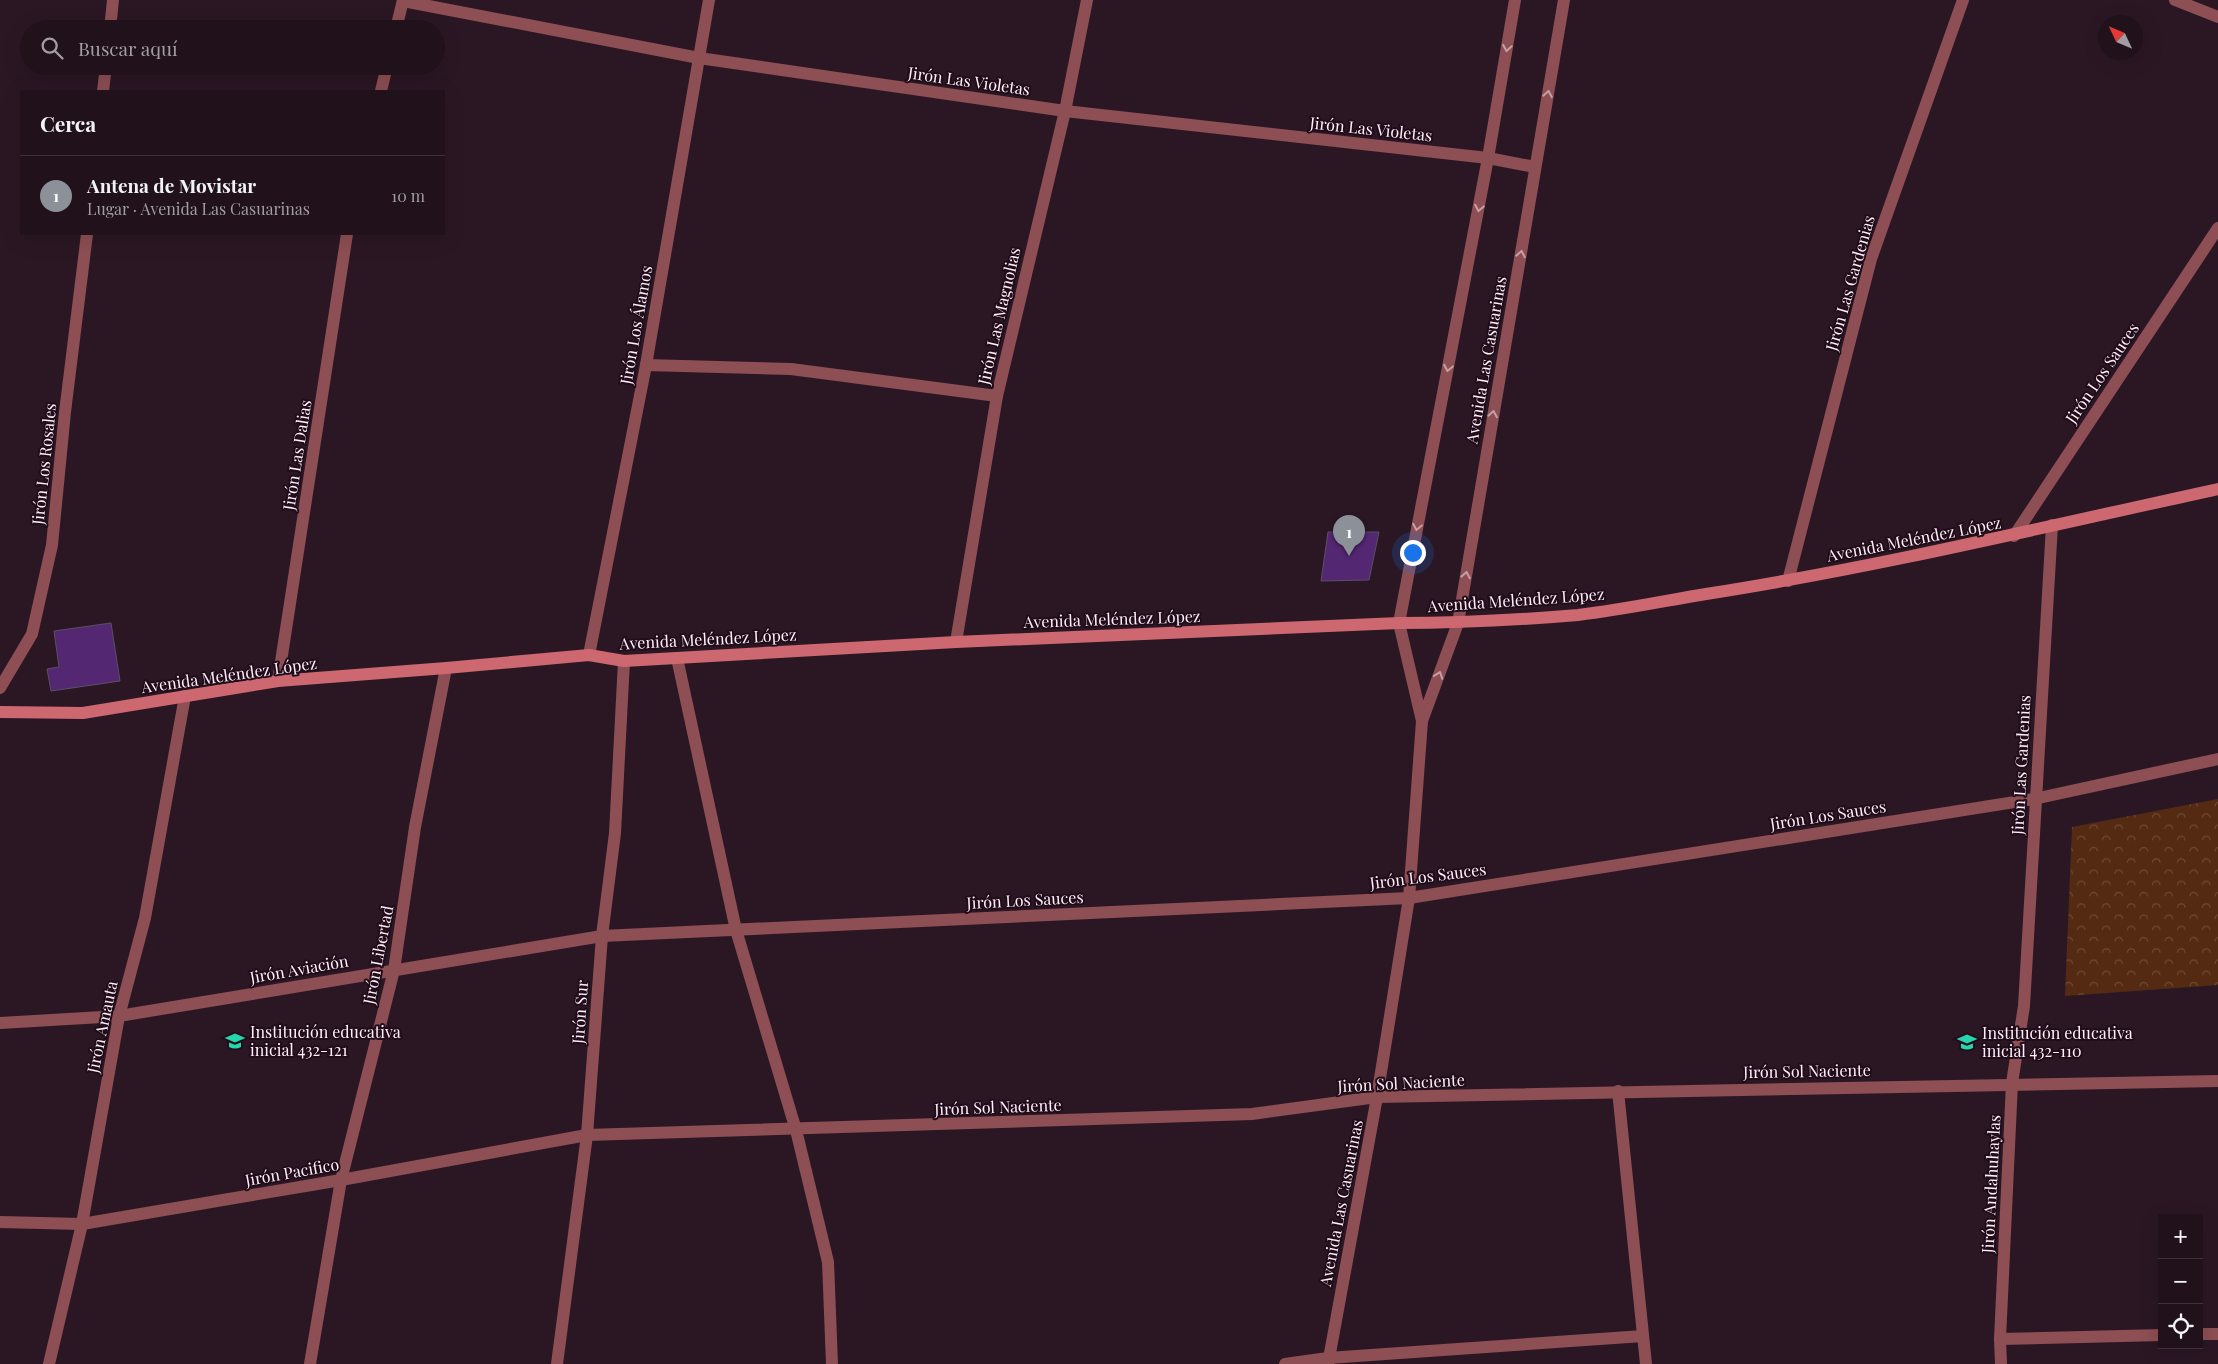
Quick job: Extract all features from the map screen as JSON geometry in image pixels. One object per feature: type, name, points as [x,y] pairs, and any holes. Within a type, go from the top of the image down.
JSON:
[{"type":"street","points":[[111,20],[113,0]]},
{"type":"street","name":"Jirón Los Álamos","points":[[588,655],[646,365],[709,0]]},
{"type":"street","name":"Jirón Las Magnolias","points":[[956,642],[997,396],[1065,111],[1086,0]]},
{"type":"street","name":"Avenida Las Casuarinas","points":[[1422,720],[1399,623],[1488,158],[1515,0]]},
{"type":"street","name":"Avenida Las Casuarinas","points":[[1328,1361],[1378,1097],[1409,898],[1422,720],[1458,623],[1564,0]]},
{"type":"street","name":"Jirón Las Gardenias","points":[[1788,581],[1871,259],[1963,0]]},
{"type":"street","points":[[2175,0],[2218,17]]},
{"type":"street","points":[[398,20],[403,1]]},
{"type":"street","name":"Jirón Las Violetas","points":[[403,1],[699,58],[1065,111],[1488,158],[1535,167]]},
{"type":"street","points":[[103,90],[105,75]]},
{"type":"street","points":[[381,90],[385,75]]},
{"type":"street","name":"Jirón Los Sauces","points":[[2014,536],[2218,228]]},
{"type":"street","name":"Jirón Los Rosales","points":[[0,688],[32,634],[52,545],[65,412],[87,235]]},
{"type":"street","name":"Jirón Las Dalias","points":[[278,681],[347,235]]},
{"type":"street","points":[[646,365],[791,369],[997,396]]},
{"type":"street","name":"Avenida Meléndez López","points":[[0,712],[83,713],[278,681],[588,655],[624,661],[956,642],[1399,623],[1458,623],[1580,614],[1788,581],[2014,536],[2052,525],[2218,489]]},
{"type":"street","name":"Jirón Las Gardenias","points":[[2024,1006],[2034,799],[2052,525]]},
{"type":"street","points":[[677,658],[736,930],[796,1130],[828,1262],[832,1364]]},
{"type":"street","name":"Jirón Sur","points":[[557,1364],[587,1135],[602,936],[615,833],[624,661]]},
{"type":"street","name":"Jirón Libertad","points":[[310,1364],[341,1180],[394,970],[416,828],[446,668]]},
{"type":"street","name":"Jirón Amauta","points":[[49,1364],[82,1224],[119,1016],[145,918],[185,696]]},
{"type":"street","name":"Jirón Los Sauces","points":[[602,936],[1409,898],[2034,799],[2218,759]]},
{"type":"street","name":"Jirón Aviación","points":[[0,1023],[119,1016],[602,936]]},
{"type":"street","name":"Jirón Andahuhaylas","points":[[2001,1364],[2000,1339],[2012,1083],[2024,1006]]},
{"type":"street","name":"Jirón Sol Naciente","points":[[587,1135],[796,1130],[1252,1114],[1378,1097],[2012,1083],[2218,1081]]},
{"type":"street","points":[[1618,1092],[1646,1364]]},
{"type":"street","name":"Jirón Pacifico","points":[[0,1222],[82,1224],[341,1180],[587,1135]]},
{"type":"street","points":[[2203,1334],[2218,1334]]},
{"type":"street","points":[[2000,1339],[2158,1335]]},
{"type":"street","points":[[1285,1364],[1643,1336]]},
{"type":"green space","points":[[2218,799],[2218,985],[2065,996],[2072,827]]},
{"type":"building","points":[[1328,532],[1379,532],[1369,580],[1321,581]]},
{"type":"building","points":[[111,623],[120,681],[51,691],[47,669],[59,667],[54,631]]},
{"type":"place","name":"Antena de Movistar","points":[[1349,556]]},
{"type":"place","name":"Institución educativa inicial 432-121","points":[[235,1041]]},
{"type":"place","name":"Institución educativa inicial 432-110","points":[[1967,1042]]}]
